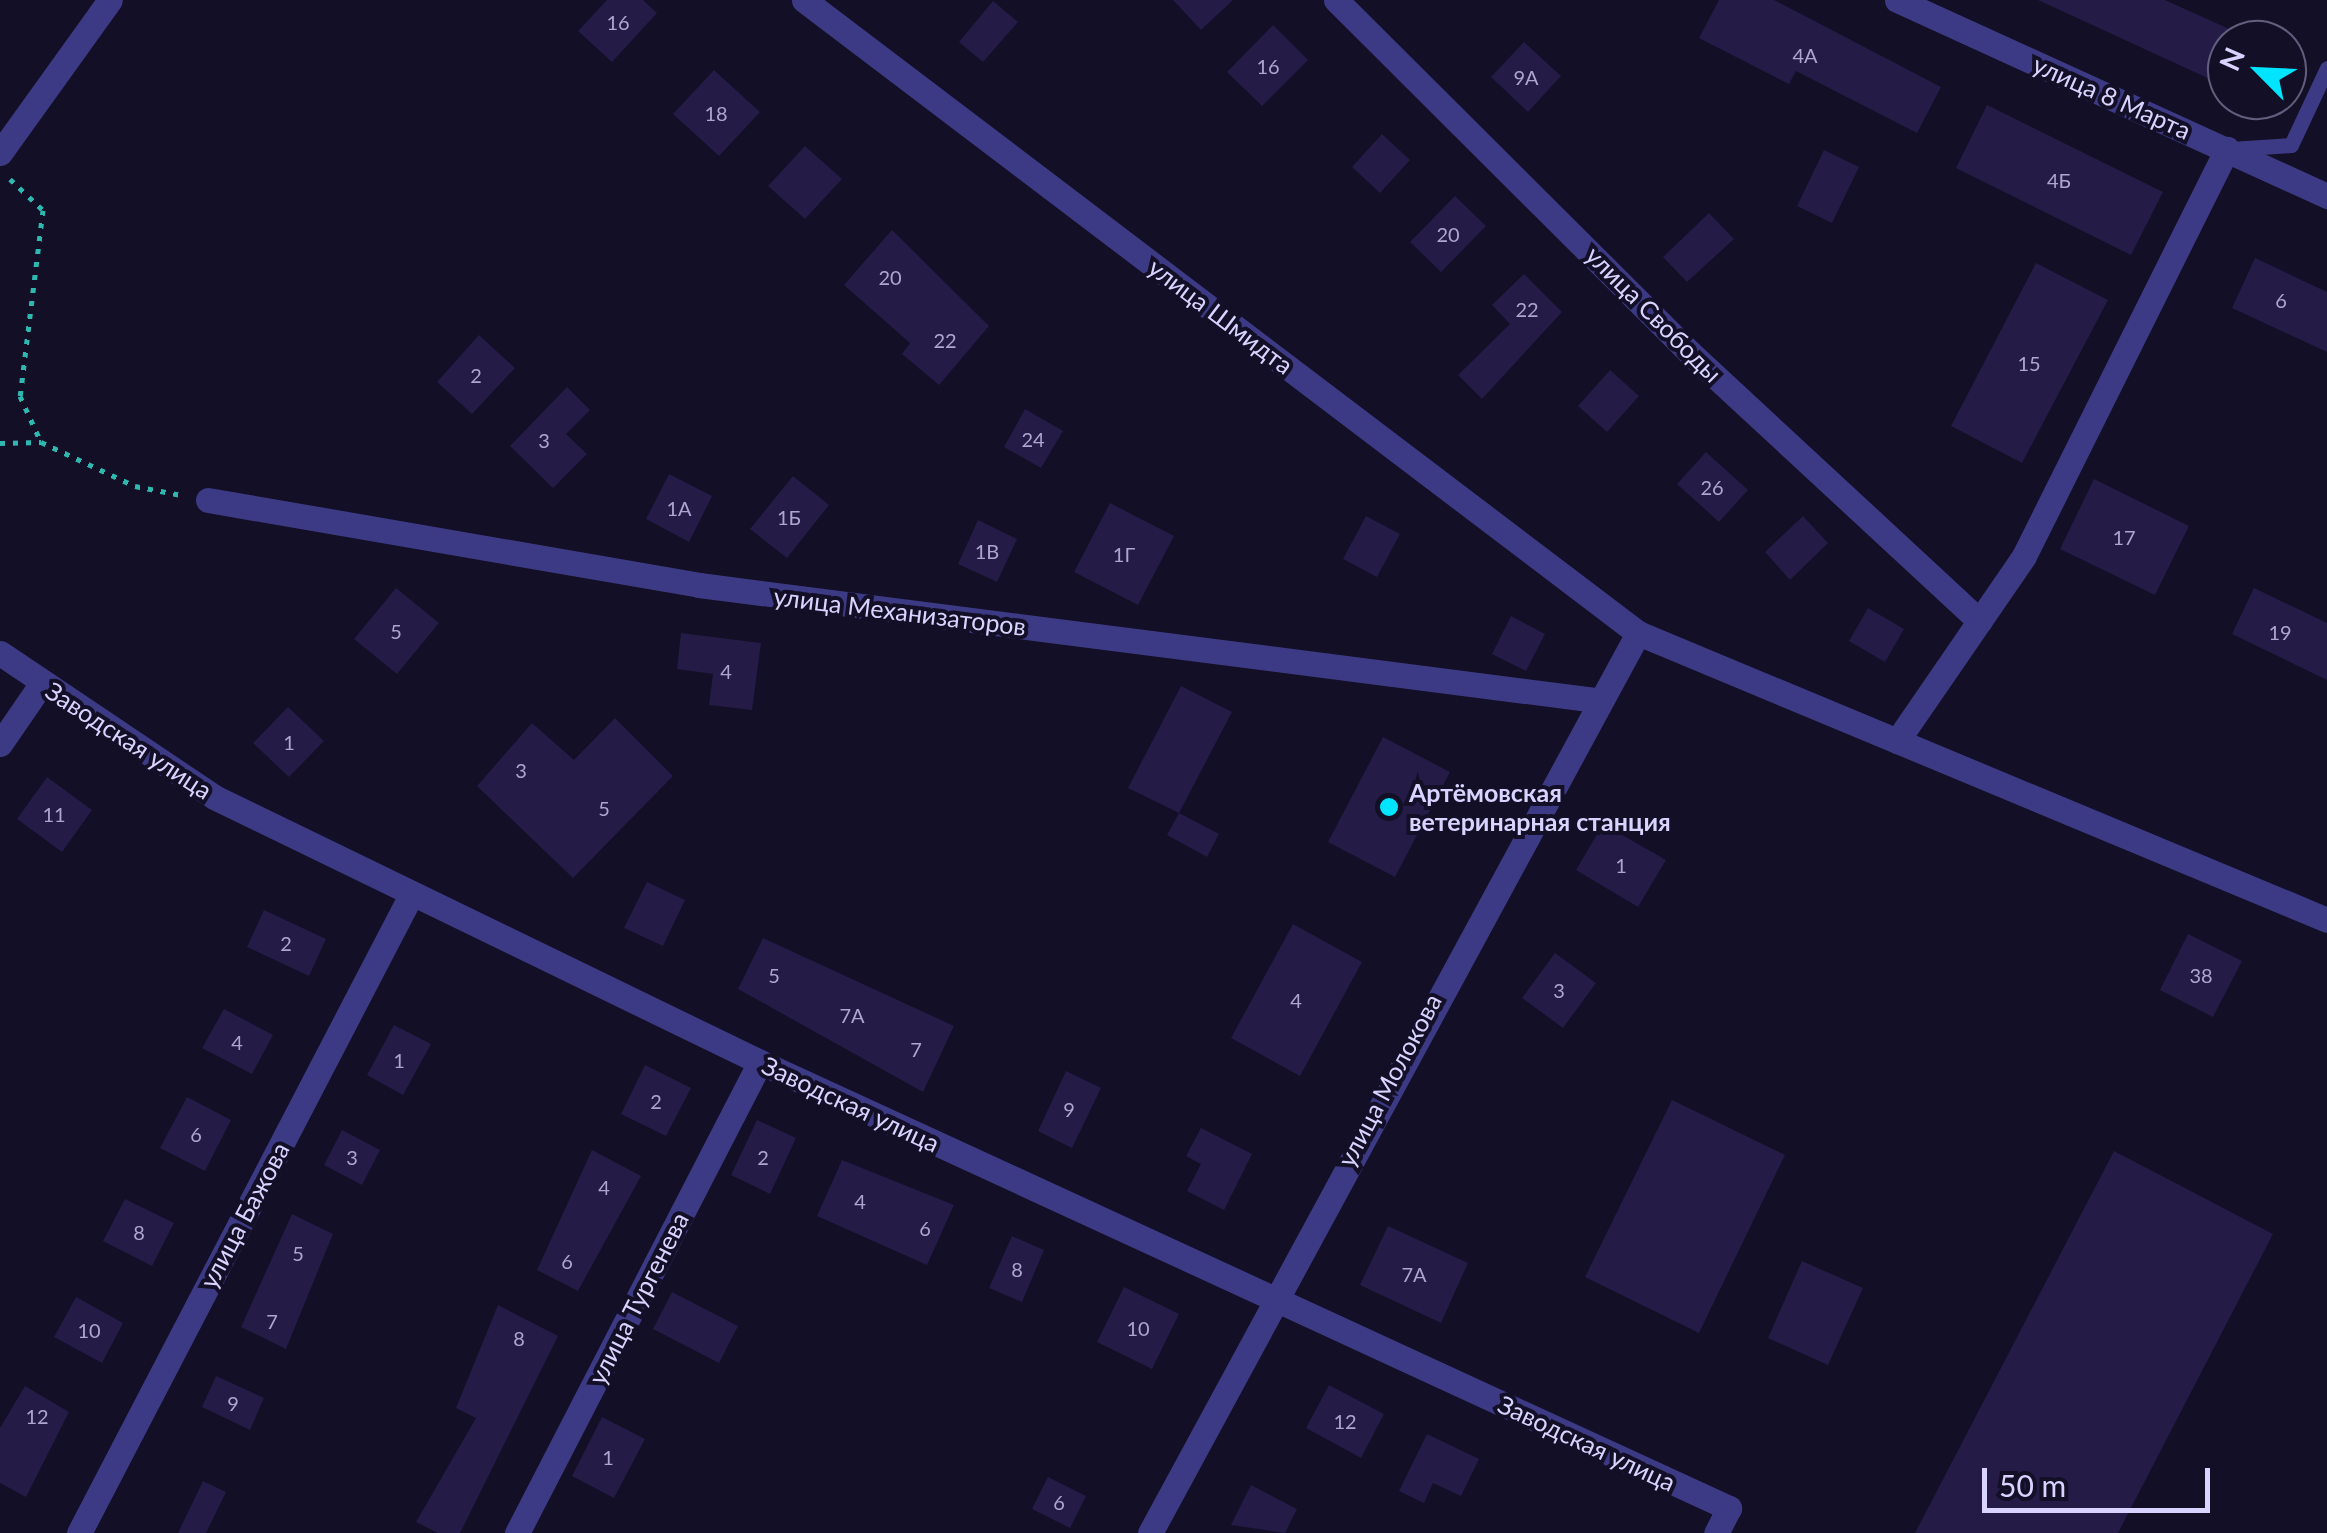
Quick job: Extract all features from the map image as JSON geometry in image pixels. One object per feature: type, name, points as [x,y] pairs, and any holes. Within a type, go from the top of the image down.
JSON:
[{"type":"street","points":[[0,153],[110,0]]},
{"type":"street","name":"улица Шмидта","points":[[804,0],[1638,633]]},
{"type":"street","name":"улица Свободы","points":[[1336,0],[1689,352],[1979,621]]},
{"type":"street","name":"улица 8 Марта","points":[[1897,0],[2327,196]]},
{"type":"street","points":[[1896,741],[2024,556],[2228,149]]},
{"type":"street","name":"улица Механизаторов","points":[[208,500],[700,585],[1595,700]]},
{"type":"street","points":[[1638,633],[2327,920]]},
{"type":"street","name":"улица Молокова","points":[[1150,1533],[1272,1298],[1595,700],[1638,633]]},
{"type":"street","name":"Заводская улица","points":[[0,654],[214,797],[410,897],[760,1062],[1728,1508],[1716,1533]]},
{"type":"street","points":[[0,744],[42,684]]},
{"type":"street","name":"улица Бажова","points":[[78,1533],[410,897]]},
{"type":"street","name":"улица Тургенева","points":[[516,1533],[760,1062]]},
{"type":"lane","points":[[2228,149],[2291,145],[2327,68]]},
{"type":"path","points":[[0,169],[43,210],[20,396],[41,442]]},
{"type":"path","points":[[0,442],[41,442],[135,486],[208,500]]},
{"type":"building","points":[[607,0],[643,0],[657,13],[612,62],[578,31]]},
{"type":"building","points":[[1173,0],[1233,0],[1201,30]]},
{"type":"building","points":[[1719,0],[1774,0],[1941,87],[1917,133],[1796,71],[1789,84],[1699,38]]},
{"type":"building","points":[[2038,0],[2165,0],[2209,20],[2207,78]]},
{"type":"building","points":[[993,1],[1018,22],[983,62],[959,42]]},
{"type":"building","points":[[1273,25],[1308,60],[1262,106],[1227,72]]},
{"type":"building","points":[[1524,42],[1561,76],[1528,112],[1491,77]]},
{"type":"building","points":[[714,70],[760,112],[719,156],[673,114]]},
{"type":"building","points":[[1987,105],[2163,192],[2131,255],[1956,168]]},
{"type":"building","points":[[1382,134],[1410,160],[1380,193],[1352,167]]},
{"type":"building","points":[[805,146],[842,179],[805,219],[768,186]]},
{"type":"building","points":[[1824,150],[1859,167],[1832,223],[1797,206]]},
{"type":"building","points":[[1455,196],[1486,226],[1441,272],[1410,242]]},
{"type":"building","points":[[1709,213],[1734,239],[1687,282],[1663,257]]},
{"type":"building","points":[[892,230],[989,326],[939,385],[902,354],[910,343],[844,285]]},
{"type":"building","points":[[2255,258],[2327,292],[2327,352],[2232,308]]},
{"type":"building","points":[[2036,263],[2108,300],[2022,463],[1951,426]]},
{"type":"building","points":[[1524,274],[1562,312],[1482,399],[1458,375],[1510,324],[1492,305]]},
{"type":"building","points":[[479,335],[515,368],[472,414],[437,382]]},
{"type":"building","points":[[1610,370],[1639,396],[1607,432],[1578,406]]},
{"type":"building","points":[[567,387],[590,410],[566,434],[587,454],[553,488],[510,446]]},
{"type":"building","points":[[1025,409],[1063,431],[1041,468],[1004,447]]},
{"type":"building","points":[[1706,452],[1748,490],[1719,522],[1677,484]]},
{"type":"building","points":[[669,474],[712,496],[689,542],[646,519]]},
{"type":"building","points":[[793,476],[829,505],[787,558],[750,529]]},
{"type":"building","points":[[2094,479],[2189,526],[2155,595],[2060,549]]},
{"type":"building","points":[[1110,503],[1174,536],[1138,605],[1074,572]]},
{"type":"building","points":[[1366,516],[1400,534],[1377,577],[1343,559]]},
{"type":"building","points":[[1803,516],[1828,543],[1790,580],[1765,552]]},
{"type":"building","points":[[978,520],[1017,539],[997,582],[958,564]]},
{"type":"building","points":[[396,588],[439,623],[397,674],[354,639]]},
{"type":"building","points":[[2254,588],[2327,623],[2327,680],[2232,634]]},
{"type":"building","points":[[1868,608],[1904,629],[1885,662],[1849,641]]},
{"type":"building","points":[[1511,616],[1545,634],[1526,671],[1492,654]]},
{"type":"building","points":[[681,633],[761,643],[752,710],[709,705],[713,674],[677,669]]},
{"type":"building","points":[[1181,686],[1232,712],[1179,813],[1128,788]]},
{"type":"building","points":[[288,707],[324,741],[289,777],[253,743]]},
{"type":"building","points":[[615,718],[673,776],[573,878],[477,786],[532,723],[574,760]]},
{"type":"building","name":"Артёмовская ветеринарная станция","points":[[1383,737],[1450,772],[1395,877],[1328,842]]},
{"type":"building","points":[[47,777],[92,810],[62,852],[17,819]]},
{"type":"building","points":[[1179,813],[1219,834],[1207,857],[1167,835]]},
{"type":"building","points":[[1603,824],[1666,860],[1638,907],[1576,870]]},
{"type":"building","points":[[647,882],[685,900],[663,946],[624,928]]},
{"type":"building","points":[[264,910],[326,939],[309,976],[247,947]]},
{"type":"building","points":[[1293,924],[1362,962],[1300,1076],[1231,1038]]},
{"type":"building","points":[[2188,934],[2242,961],[2213,1017],[2160,990]]},
{"type":"building","points":[[763,938],[954,1026],[923,1092],[738,989]]},
{"type":"building","points":[[1555,953],[1596,983],[1563,1028],[1522,998]]},
{"type":"building","points":[[224,1009],[273,1035],[252,1074],[202,1048]]},
{"type":"building","points":[[394,1025],[431,1044],[403,1095],[367,1075]]},
{"type":"building","points":[[645,1065],[691,1088],[666,1136],[621,1114]]},
{"type":"building","points":[[1066,1071],[1101,1088],[1072,1148],[1038,1131]]},
{"type":"building","points":[[187,1097],[231,1120],[205,1171],[160,1148]]},
{"type":"building","points":[[1672,1100],[1785,1155],[1699,1333],[1585,1277]]},
{"type":"building","points":[[757,1120],[796,1138],[770,1194],[731,1175]]},
{"type":"building","points":[[1201,1128],[1252,1154],[1224,1210],[1187,1191],[1201,1164],[1186,1156]]},
{"type":"building","points":[[342,1130],[380,1150],[362,1185],[324,1165]]},
{"type":"building","points":[[592,1150],[641,1176],[578,1291],[537,1270]]},
{"type":"building","points":[[2114,1151],[2273,1234],[2118,1533],[1915,1533]]},
{"type":"building","points":[[842,1160],[954,1205],[927,1265],[817,1216]]},
{"type":"building","points":[[125,1199],[174,1223],[152,1266],[103,1241]]},
{"type":"building","points":[[292,1214],[333,1234],[286,1349],[241,1327]]},
{"type":"building","points":[[1388,1226],[1468,1263],[1441,1323],[1360,1285]]},
{"type":"building","points":[[1012,1236],[1044,1250],[1022,1302],[989,1288]]},
{"type":"building","points":[[1802,1261],[1863,1288],[1828,1365],[1768,1338]]},
{"type":"building","points":[[1124,1287],[1179,1314],[1152,1369],[1097,1342]]},
{"type":"building","points":[[672,1292],[738,1326],[719,1363],[653,1329]]},
{"type":"building","points":[[76,1297],[123,1323],[102,1363],[54,1337]]},
{"type":"building","points":[[498,1305],[558,1336],[460,1533],[438,1533],[416,1522],[476,1418],[456,1408]]},
{"type":"building","points":[[216,1376],[264,1398],[250,1430],[202,1407]]},
{"type":"building","points":[[1329,1385],[1384,1414],[1361,1458],[1306,1428]]},
{"type":"building","points":[[25,1386],[69,1412],[26,1497],[0,1483],[0,1428]]},
{"type":"building","points":[[602,1417],[645,1439],[614,1498],[572,1476]]},
{"type":"building","points":[[1427,1434],[1479,1459],[1461,1496],[1433,1483],[1424,1503],[1399,1491]]},
{"type":"building","points":[[1048,1477],[1086,1496],[1070,1528],[1032,1509]]},
{"type":"building","points":[[203,1481],[226,1492],[206,1533],[178,1533]]},
{"type":"building","points":[[1251,1485],[1297,1509],[1285,1533],[1231,1525]]},
{"type":"place","name":"Артёмовская ветеринарная станция","points":[[1389,807]]}]
